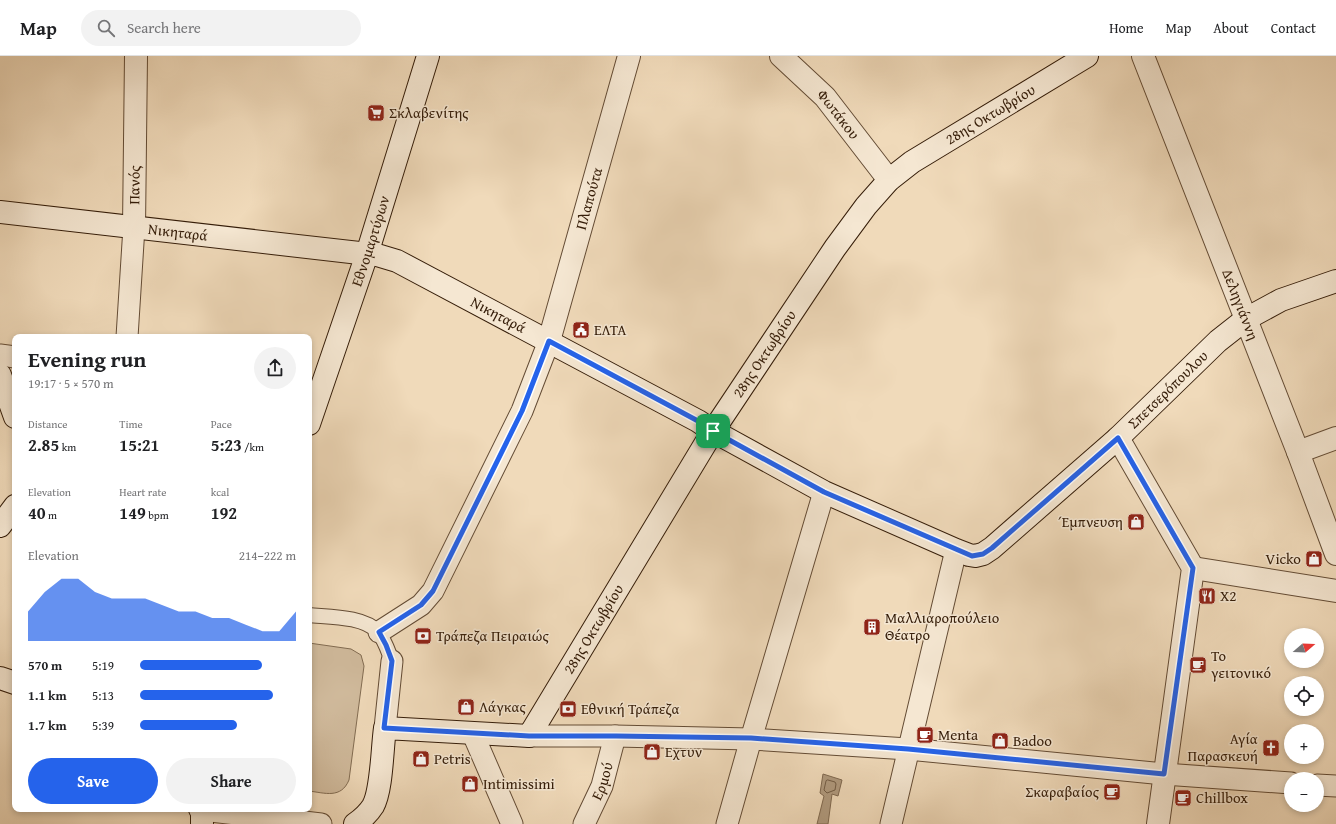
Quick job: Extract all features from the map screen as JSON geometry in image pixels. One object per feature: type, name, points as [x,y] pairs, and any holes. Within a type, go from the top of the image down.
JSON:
[{"type":"main road","name":"Πανός","points":[[134,227],[136,56]]},
{"type":"main road","name":"Εθνομαρτύρων","points":[[312,415],[367,254],[428,56]]},
{"type":"main road","name":"Πλαπούτα","points":[[549,341],[629,56]]},
{"type":"main road","name":"Φωτάκου","points":[[781,56],[825,97],[889,180]]},
{"type":"main road","name":"28ης Οκτωβρίου","points":[[529,736],[713,431],[835,248],[866,206],[889,180],[912,162],[1087,56]]},
{"type":"main road","name":"Δεληγιάννη","points":[[1143,56],[1298,452],[1336,554]]},
{"type":"main road","name":"Νικηταρά","points":[[0,212],[367,254],[397,260],[698,421],[713,431],[824,492],[956,550]]},
{"type":"main road","name":"Σπετσερόπουλου","points":[[956,550],[975,556],[983,554],[992,548],[1118,438],[1218,341],[1246,319],[1281,300],[1336,281]]},
{"type":"main road","points":[[0,375],[12,409]]},
{"type":"main road","points":[[1118,438],[1193,568],[1158,824]]},
{"type":"main road","points":[[1298,452],[1336,438]]},
{"type":"main road","points":[[0,526],[12,510]]},
{"type":"main road","points":[[1193,568],[1336,590]]},
{"type":"main road","points":[[0,678],[12,682]]},
{"type":"main road","points":[[355,824],[372,808],[377,796],[384,728],[529,736]]},
{"type":"street","name":"Πανός","points":[[127,334],[134,227]]},
{"type":"street","points":[[379,632],[421,605],[433,591],[522,411],[549,341]]},
{"type":"street","points":[[0,356],[12,357]]},
{"type":"street","points":[[727,824],[824,492]]},
{"type":"street","points":[[891,824],[956,550]]},
{"type":"street","points":[[384,728],[392,661]]},
{"type":"street","points":[[473,734],[512,824]]},
{"type":"street","points":[[529,736],[751,738],[908,749],[1164,774],[1284,783]]},
{"type":"street","name":"Ερμού","points":[[584,824],[602,786],[616,736]]},
{"type":"street","points":[[1324,785],[1336,786]]},
{"type":"street","points":[[201,814],[321,824]]},
{"type":"lane","points":[[312,615],[358,620],[370,626],[379,632],[392,661]]},
{"type":"shaded area","points":[[312,643],[351,649],[361,655],[364,666],[349,780],[342,790],[327,793],[312,791]]},
{"type":"water","points":[[823,774],[842,780],[838,796],[832,794],[828,824],[817,824],[824,796],[820,793]]},
{"type":"place","name":"Σκλαβενίτης","points":[[376,113]]},
{"type":"place","name":"ΕΛΤΑ","points":[[581,330]]},
{"type":"place","name":"Έμπνευση","points":[[1136,522]]},
{"type":"place","name":"Vicko","points":[[1314,559]]},
{"type":"place","name":"Χ2","points":[[1207,596]]},
{"type":"place","name":"Μαλλιαροπούλειο Θέατρο","points":[[872,627]]},
{"type":"place","name":"Τράπεζα Πειραιώς","points":[[423,636]]},
{"type":"place","name":"Το γειτονικό","points":[[1198,665]]},
{"type":"place","name":"Λάγκας","points":[[466,707]]},
{"type":"place","name":"Εθνική Τράπεζα","points":[[568,709]]},
{"type":"place","name":"Menta","points":[[925,735]]},
{"type":"place","name":"Badoo","points":[[1000,741]]},
{"type":"place","name":"Αγία Παρασκευή","points":[[1271,748]]},
{"type":"place","name":"Εχτυν","points":[[652,752]]},
{"type":"place","name":"Petris","points":[[421,759]]},
{"type":"place","name":"Intimissimi","points":[[470,784]]},
{"type":"place","name":"Σκαραβαίος","points":[[1112,792]]},
{"type":"place","name":"Chillbox","points":[[1183,798]]},
{"type":"route","points":[[549,341],[698,421],[713,431],[824,492],[956,550],[975,556],[983,554],[992,548],[1118,438],[1193,568],[1164,774],[908,749],[751,738],[529,736],[384,728],[392,661],[379,632],[421,605],[433,591],[522,411],[549,341]]}]
